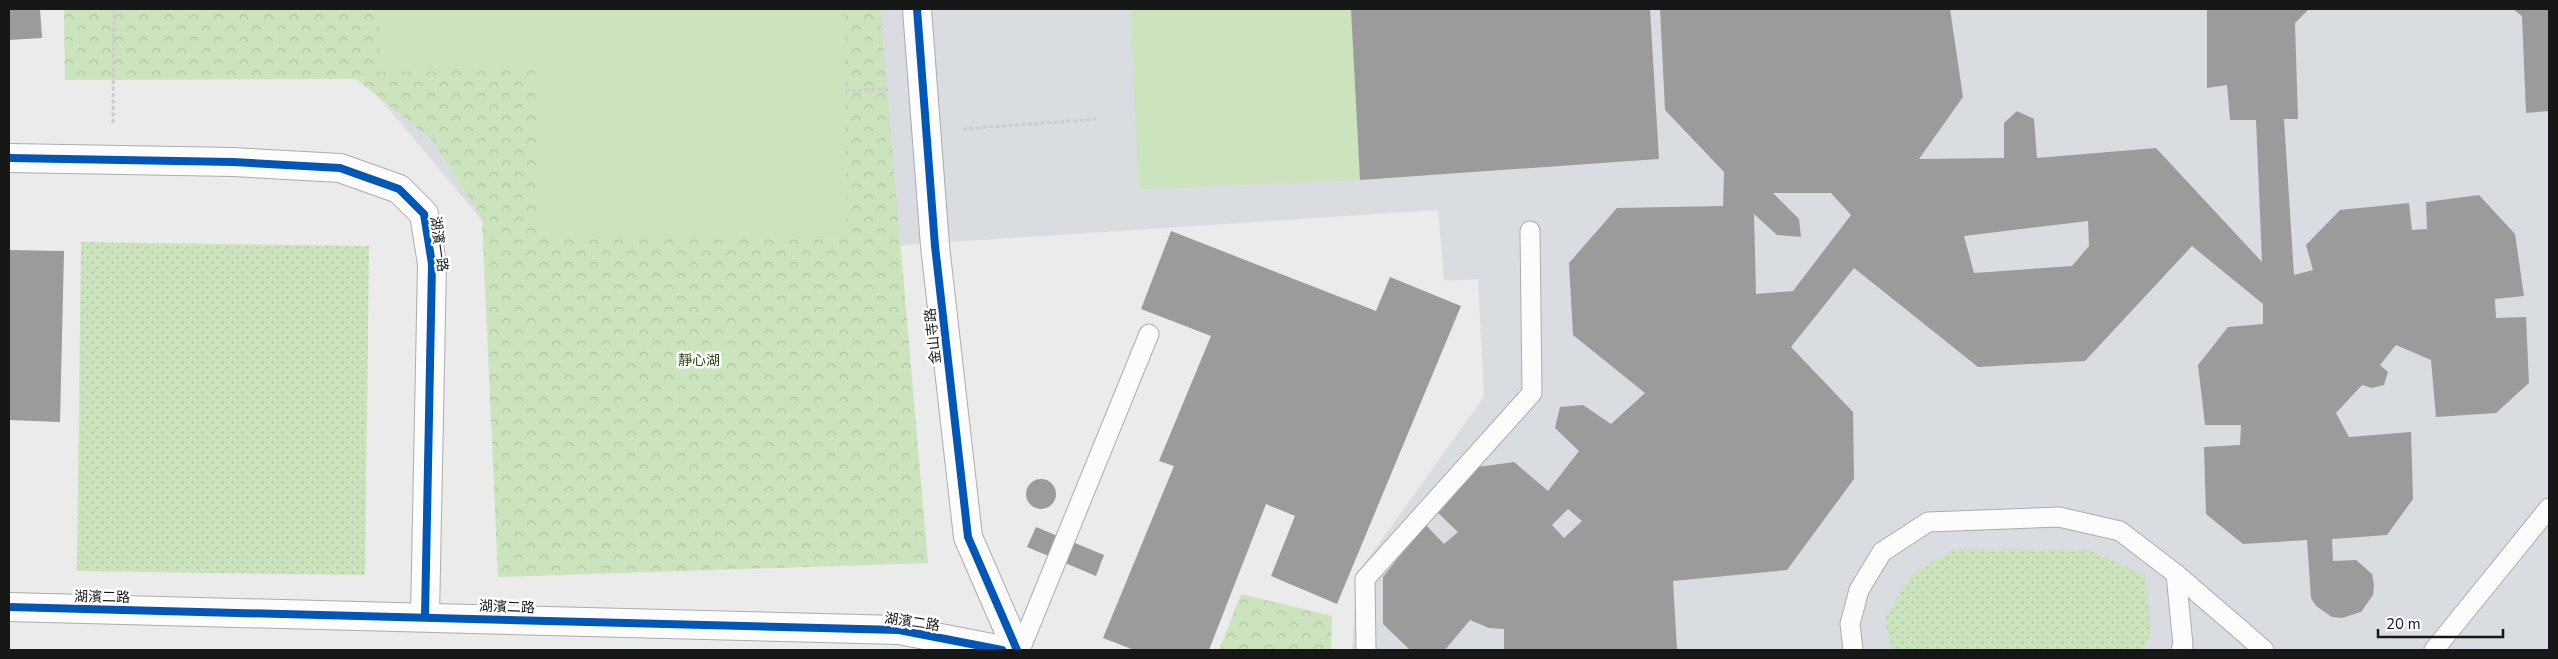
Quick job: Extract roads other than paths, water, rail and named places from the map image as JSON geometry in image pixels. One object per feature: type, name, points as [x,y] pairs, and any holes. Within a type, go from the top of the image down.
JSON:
[{"type":"street","name":"金山寺路","points":[[917,9],[921,87],[935,246],[968,537],[1019,650]]},
{"type":"street","name":"湖濱一路","points":[[9,158],[233,162],[340,168],[399,189],[424,214],[432,264],[425,617]]},
{"type":"street","name":"湖濱二路","points":[[9,608],[425,617],[898,640],[1002,650]]},
{"type":"lane","points":[[1366,650],[1365,579],[1532,393],[1530,230]]},
{"type":"lane","points":[[1019,650],[1149,334]]},
{"type":"lane","points":[[2434,650],[2549,508]]},
{"type":"lane","points":[[1853,650],[1850,624],[1859,590],[1882,552],[1928,522],[2059,517],[2120,531],[2176,574],[2264,650]]},
{"type":"lane","points":[[2176,574],[2183,644],[2181,650]]},
{"type":"park label","name":"靜心湖","points":[[699,360]]}]
